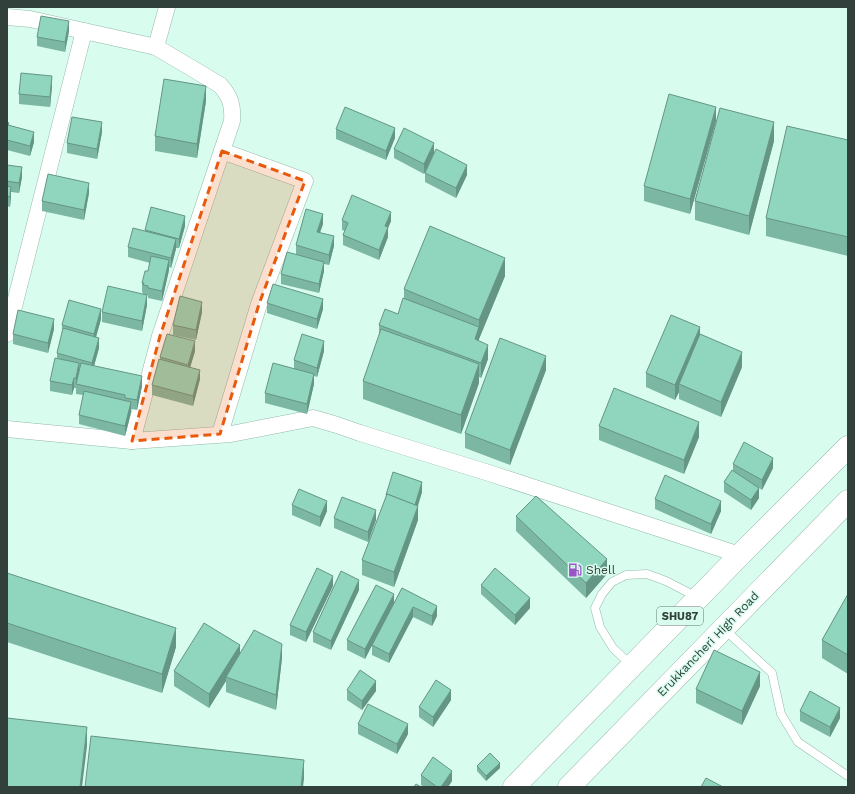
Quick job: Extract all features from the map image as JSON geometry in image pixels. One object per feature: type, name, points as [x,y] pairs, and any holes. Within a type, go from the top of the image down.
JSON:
[{"type":"main road","name":"SHU87","points":[[514,787],[740,555],[848,447]]},
{"type":"main road","name":"Erukkancheri High Road","points":[[569,787],[848,501]]},
{"type":"street","points":[[156,47],[167,7]]},
{"type":"street","points":[[7,17],[30,19],[156,47],[220,85],[227,93],[233,111],[232,121],[160,336],[132,441]]},
{"type":"street","points":[[7,334],[84,31]]},
{"type":"street","points":[[220,434],[259,304],[305,181],[222,151]]},
{"type":"street","points":[[7,429],[132,441],[231,434],[313,418],[337,424],[360,433],[489,473],[740,555]]},
{"type":"lane","points":[[632,666],[613,648],[598,621],[595,608],[602,594],[612,582],[626,575],[647,574],[666,581],[698,598]]},
{"type":"lane","points":[[724,629],[772,673],[781,714],[798,742],[848,776]]},
{"type":"highlighted area","points":[[222,151],[305,181],[259,304],[220,434],[132,441],[160,336]]},
{"type":"building","points":[[41,16],[69,21],[65,42],[37,37]]},
{"type":"building","points":[[21,73],[52,76],[50,97],[19,94]]},
{"type":"building","points":[[164,79],[206,86],[197,144],[155,136]]},
{"type":"building","points":[[669,94],[716,107],[690,199],[644,186]]},
{"type":"building","points":[[345,107],[395,128],[386,151],[336,129]]},
{"type":"building","points":[[720,108],[774,122],[749,216],[695,201]]},
{"type":"building","points":[[72,117],[102,122],[97,149],[67,143]]},
{"type":"building","points":[[7,122],[9,123],[8,125],[34,132],[30,146],[7,140]]},
{"type":"building","points":[[787,126],[848,140],[848,237],[766,218]]},
{"type":"building","points":[[404,128],[434,143],[424,164],[394,149]]},
{"type":"building","points":[[436,149],[467,165],[456,188],[425,173]]},
{"type":"building","points":[[7,165],[22,167],[19,183],[7,181]]},
{"type":"building","points":[[48,174],[89,183],[84,210],[42,201]]},
{"type":"building","points":[[7,186],[11,187],[10,197],[7,196]]},
{"type":"building","points":[[352,195],[391,212],[385,226],[388,227],[379,250],[343,235],[348,223],[342,220]]},
{"type":"building","points":[[151,207],[185,216],[179,239],[145,230]]},
{"type":"building","points":[[306,209],[323,214],[317,232],[334,236],[329,255],[296,245]]},
{"type":"building","points":[[430,226],[505,258],[479,320],[404,289]]},
{"type":"building","points":[[133,228],[176,239],[171,258],[128,247]]},
{"type":"building","points":[[287,252],[324,262],[319,284],[281,274]]},
{"type":"building","points":[[151,256],[169,260],[162,291],[148,288],[148,286],[143,285],[144,283],[142,283],[145,271],[148,271]]},
{"type":"building","points":[[273,284],[323,299],[317,319],[267,303]]},
{"type":"building","points":[[108,286],[147,295],[142,321],[102,312]]},
{"type":"building","points":[[180,296],[202,302],[196,330],[173,325]]},
{"type":"building","points":[[403,298],[479,327],[475,339],[488,345],[481,363],[379,325],[385,309],[398,314]]},
{"type":"building","points":[[69,300],[101,309],[94,334],[62,325]]},
{"type":"building","points":[[18,310],[54,319],[48,343],[13,334]]},
{"type":"building","points":[[671,315],[700,327],[675,385],[646,373]]},
{"type":"building","points":[[63,328],[99,338],[92,363],[57,353]]},
{"type":"building","points":[[381,329],[479,364],[461,415],[363,381]]},
{"type":"building","points":[[167,334],[195,341],[188,365],[160,357]]},
{"type":"building","points":[[302,334],[324,341],[317,368],[294,360]]},
{"type":"building","points":[[700,334],[742,352],[721,402],[679,384]]},
{"type":"building","points":[[500,338],[546,356],[510,450],[465,433]]},
{"type":"building","points":[[55,358],[79,363],[76,378],[74,378],[72,385],[50,381]]},
{"type":"building","points":[[159,359],[200,370],[193,396],[152,385]]},
{"type":"building","points":[[81,363],[142,376],[137,400],[125,398],[125,395],[76,384]]},
{"type":"building","points":[[273,363],[314,374],[307,404],[265,393]]},
{"type":"building","points":[[614,388],[699,422],[684,460],[599,426]]},
{"type":"building","points":[[84,391],[131,402],[125,426],[79,415]]},
{"type":"building","points":[[744,442],[773,458],[762,480],[733,464]]},
{"type":"building","points":[[732,470],[759,488],[751,500],[724,482]]},
{"type":"building","points":[[393,472],[422,482],[415,505],[387,494],[386,495]]},
{"type":"building","points":[[665,475],[721,501],[711,524],[655,499]]},
{"type":"building","points":[[299,489],[327,501],[320,517],[292,505]]},
{"type":"building","points":[[387,494],[418,506],[394,572],[362,560]]},
{"type":"building","points":[[536,496],[607,559],[586,583],[516,516]]},
{"type":"building","points":[[342,497],[376,510],[368,532],[334,518]]},
{"type":"building","points":[[317,568],[333,576],[306,632],[290,625]]},
{"type":"building","points":[[495,568],[530,598],[515,615],[481,585]]},
{"type":"building","points":[[341,571],[359,580],[331,641],[313,632]]},
{"type":"building","points":[[7,573],[176,628],[162,674],[7,623]]},
{"type":"building","points":[[376,585],[394,594],[365,649],[347,640]]},
{"type":"building","points":[[402,588],[437,606],[432,616],[413,607],[389,654],[372,645]]},
{"type":"building","points":[[848,594],[848,655],[822,640]]},
{"type":"building","points":[[204,623],[240,645],[209,694],[174,671]]},
{"type":"building","points":[[254,630],[282,644],[276,695],[226,677]]},
{"type":"building","points":[[714,650],[760,672],[742,711],[696,689]]},
{"type":"building","points":[[360,670],[376,681],[362,701],[347,690]]},
{"type":"building","points":[[436,680],[451,690],[433,717],[419,707]]},
{"type":"building","points":[[810,691],[840,708],[830,727],[800,711]]},
{"type":"building","points":[[368,704],[408,724],[397,744],[358,724]]},
{"type":"building","points":[[7,718],[87,727],[80,787],[7,787]]},
{"type":"building","points":[[91,736],[304,760],[301,787],[85,787]]},
{"type":"building","points":[[490,753],[500,763],[486,776],[477,766]]},
{"type":"building","points":[[433,757],[452,771],[441,787],[437,787],[421,775]]},
{"type":"building","points":[[706,778],[723,787],[701,787]]},
{"type":"building","points":[[416,784],[421,787],[414,787]]},
{"type":"place","name":"Shell","points":[[575,570]]}]
